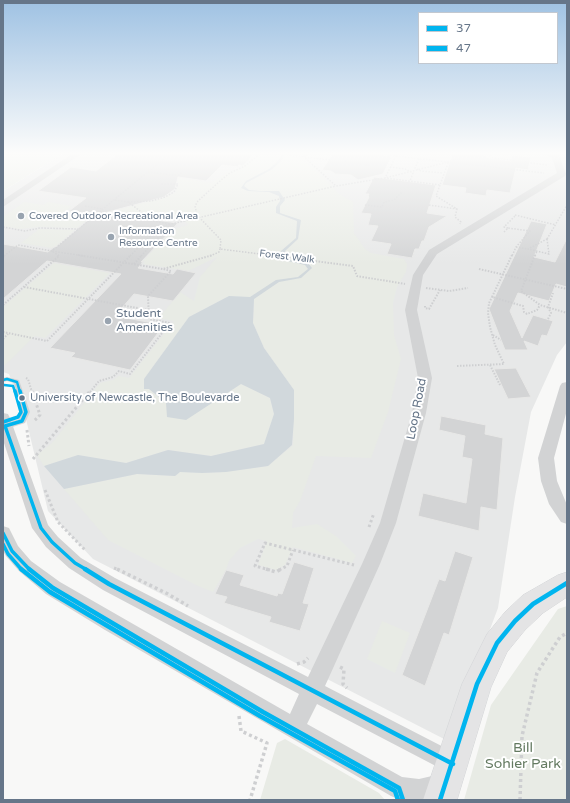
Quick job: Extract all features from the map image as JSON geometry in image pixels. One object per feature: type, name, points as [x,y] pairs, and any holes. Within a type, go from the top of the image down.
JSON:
[{"type":"street","points":[[3,204],[25,189]]},
{"type":"street","name":"Loop Road","points":[[294,729],[355,601],[388,524],[419,413],[425,378],[411,310],[418,275],[433,252],[536,189]]},
{"type":"street","points":[[567,386],[546,458],[549,481],[557,504],[567,517]]},
{"type":"street","points":[[4,424],[41,528],[52,542],[75,563],[109,584],[311,691],[446,783]]},
{"type":"street","points":[[3,533],[12,551],[25,566],[53,588],[112,624],[294,729],[401,794],[419,791],[446,783]]},
{"type":"street","points":[[446,783],[480,677],[497,643],[514,621],[533,604],[567,583]]},
{"type":"lane","points":[[3,380],[7,379],[18,382],[26,412],[22,421],[4,424]]},
{"type":"path","points":[[52,251],[127,189]]},
{"type":"path","points":[[114,200],[128,202],[151,201],[165,197],[176,189]]},
{"type":"path","points":[[163,269],[214,255],[219,252],[221,240],[197,215],[195,206],[198,201],[211,189]]},
{"type":"path","points":[[3,332],[47,342],[159,227],[321,189]]},
{"type":"path","points":[[438,189],[436,196],[457,209]]},
{"type":"path","points":[[364,205],[382,207],[384,202],[394,200],[402,192]]},
{"type":"path","points":[[128,202],[153,221]]},
{"type":"path","points":[[429,205],[457,209]]},
{"type":"path","points":[[528,249],[546,239],[567,205]]},
{"type":"path","points":[[85,206],[103,209]]},
{"type":"path","points":[[455,229],[460,227],[461,222],[455,217],[457,209]]},
{"type":"path","points":[[100,212],[171,224],[133,264]]},
{"type":"path","points":[[457,366],[504,364],[495,345],[492,334],[488,313],[489,302],[516,247],[530,231],[504,227],[515,216],[522,212]]},
{"type":"path","points":[[515,216],[556,225]]},
{"type":"path","points":[[3,227],[25,231],[40,228],[79,229]]},
{"type":"path","points":[[504,232],[508,228]]},
{"type":"path","points":[[516,247],[549,254],[546,239]]},
{"type":"path","points":[[3,257],[18,245],[171,270],[148,296],[149,319],[170,323],[130,374],[119,371],[113,377],[99,381],[33,459]]},
{"type":"path","name":"Forest Walk","points":[[220,249],[353,266],[357,276],[415,286]]},
{"type":"path","points":[[3,305],[59,256],[52,251]]},
{"type":"path","points":[[537,251],[522,291],[540,305],[567,313]]},
{"type":"path","points":[[479,269],[504,273],[526,278],[537,283],[567,289]]},
{"type":"path","points":[[24,286],[148,310]]},
{"type":"path","points":[[402,292],[415,286],[449,291],[468,288]]},
{"type":"path","points":[[425,302],[425,308],[429,309],[440,290]]},
{"type":"path","points":[[548,319],[551,313],[548,307],[553,292]]},
{"type":"path","points":[[492,297],[523,306],[524,312],[527,314],[537,310],[540,305]]},
{"type":"path","points":[[3,339],[9,333]]},
{"type":"path","points":[[492,334],[501,340]]},
{"type":"path","points":[[490,365],[500,385]]},
{"type":"path","points":[[23,376],[28,379],[40,415],[26,431],[35,465]]},
{"type":"path","points":[[42,483],[58,522],[90,556]]},
{"type":"path","points":[[367,532],[374,512]]},
{"type":"path","points":[[294,550],[288,566],[276,572],[255,566],[265,543],[294,550],[354,565]]},
{"type":"path","points":[[351,571],[356,560]]},
{"type":"path","points":[[111,566],[168,594],[195,610]]},
{"type":"path","points":[[520,800],[522,736],[537,673],[560,637],[567,633]]},
{"type":"path","points":[[290,663],[295,665],[304,662],[313,654]]},
{"type":"path","points":[[232,711],[238,714],[241,722],[241,731],[267,743],[250,800]]},
{"type":"shaded area","points":[[5,189],[567,189],[567,342],[557,355],[531,412],[515,497],[498,608],[448,741],[93,559],[48,511],[26,419],[9,374],[3,372],[3,191]]},
{"type":"shaded area","points":[[244,189],[279,191],[285,200],[280,206],[280,213],[301,220],[298,239],[285,251],[287,259],[308,263],[312,268],[301,278],[279,282],[254,299],[253,323],[264,348],[294,390],[292,445],[268,466],[226,472],[180,472],[175,476],[137,474],[64,489],[44,466],[78,455],[126,463],[168,450],[211,456],[264,444],[274,414],[270,398],[241,384],[186,420],[167,417],[166,403],[149,389],[144,389],[144,379],[189,317],[229,296],[250,297],[276,280],[298,277],[308,269],[305,265],[283,260],[281,251],[296,238],[297,221],[276,213],[276,207],[280,201],[279,196],[269,192]]},
{"type":"green space","points":[[176,189],[335,189],[339,194],[353,202],[354,233],[365,249],[371,253],[404,259],[407,264],[406,272],[397,287],[393,303],[394,335],[401,359],[388,412],[371,458],[316,456],[300,501],[293,513],[292,528],[317,524],[336,536],[356,556],[352,563],[293,547],[285,565],[276,570],[258,565],[267,541],[258,539],[240,548],[229,561],[226,570],[213,592],[198,586],[108,540],[64,489],[137,474],[175,476],[180,472],[223,472],[268,466],[293,445],[294,390],[264,348],[253,323],[254,298],[229,296],[189,317],[144,379],[145,389],[149,389],[166,403],[217,399],[241,384],[270,398],[274,414],[264,444],[211,456],[168,450],[126,463],[78,455],[44,466],[37,455],[52,443],[100,383],[113,380],[119,376],[129,378],[174,321],[159,318],[180,292],[194,301],[200,277],[217,257],[188,271],[143,264],[145,262],[143,261],[174,229],[188,225],[182,218],[168,221],[109,212],[118,204],[151,201],[164,198],[174,193]]},
{"type":"green space","points":[[24,202],[43,205],[48,202],[72,206],[65,212],[92,216],[77,228],[39,227],[19,229],[3,226],[3,217]]},
{"type":"green space","points":[[39,229],[75,230],[55,247],[51,248],[21,243]]},
{"type":"green space","points":[[54,263],[110,273],[45,338],[35,336],[5,365],[3,365],[3,307]]},
{"type":"green space","name":"Bill Sohier Park","points":[[567,606],[567,800],[464,800],[491,705],[558,609]]},
{"type":"green space","points":[[382,621],[410,633],[395,673],[367,659]]},
{"type":"green space","points":[[285,739],[379,793],[385,800],[260,800],[277,743]]},
{"type":"building","points":[[40,189],[174,189],[164,197],[104,213],[178,223],[141,262],[143,262],[138,268],[173,274],[177,269],[196,273],[173,301],[134,294],[115,316],[164,325],[130,370],[71,357],[75,353],[50,348],[121,274],[47,261],[3,299],[3,244],[48,252],[94,215],[69,211],[86,198],[38,191]]},
{"type":"building","points":[[367,189],[435,189],[427,213],[447,216],[429,227],[424,241],[422,241],[419,249],[415,249],[412,258],[387,254],[391,244],[371,241],[378,226],[368,225],[371,214],[361,213],[369,197],[369,194],[365,194]]},
{"type":"building","points":[[466,189],[511,189],[510,193],[487,190],[486,196],[465,193]]},
{"type":"building","points":[[531,221],[547,224],[534,257],[555,262],[567,238],[567,287],[556,284],[549,301],[518,293],[510,311],[522,338],[533,315],[553,321],[547,336],[542,335],[538,346],[524,341],[528,350],[505,350],[489,309]]},
{"type":"building","points":[[516,368],[531,397],[508,399],[494,369]]},
{"type":"building","points":[[441,416],[486,425],[485,434],[503,438],[497,510],[481,507],[479,531],[418,516],[423,493],[466,503],[472,459],[462,457],[465,436],[439,430]]},
{"type":"building","points":[[455,551],[473,557],[449,635],[444,633],[425,686],[402,675],[439,579],[445,581]]},
{"type":"building","points":[[294,562],[314,568],[303,603],[309,604],[300,631],[269,622],[271,617],[224,603],[227,597],[215,594],[226,570],[244,575],[240,585],[277,596],[278,593],[282,594]]},
{"type":"transit line","name":"37","points":[[3,380],[7,379],[17,382],[26,412],[22,421],[5,426],[41,528],[52,542],[75,563],[109,584],[453,764]]},
{"type":"transit line","name":"47","points":[[3,422],[18,417],[21,412],[13,386],[4,385]]},
{"type":"transit line","name":"37","points":[[3,533],[12,551],[25,566],[53,588],[263,712],[399,788],[403,800]]},
{"type":"transit line","name":"47","points":[[3,544],[8,554],[22,570],[50,592],[260,716],[395,791],[398,800]]},
{"type":"transit line","name":"37","points":[[440,800],[477,684],[497,643],[515,621],[533,604],[567,583]]},
{"type":"place","name":"Covered Outdoor Recreational Area","points":[[21,216]]},
{"type":"place","name":"Information Resource Centre","points":[[111,237]]},
{"type":"place","name":"Student Amenities","points":[[108,321]]},
{"type":"place","name":"University of Newcastle, The Boulevarde","points":[[22,398]]}]
